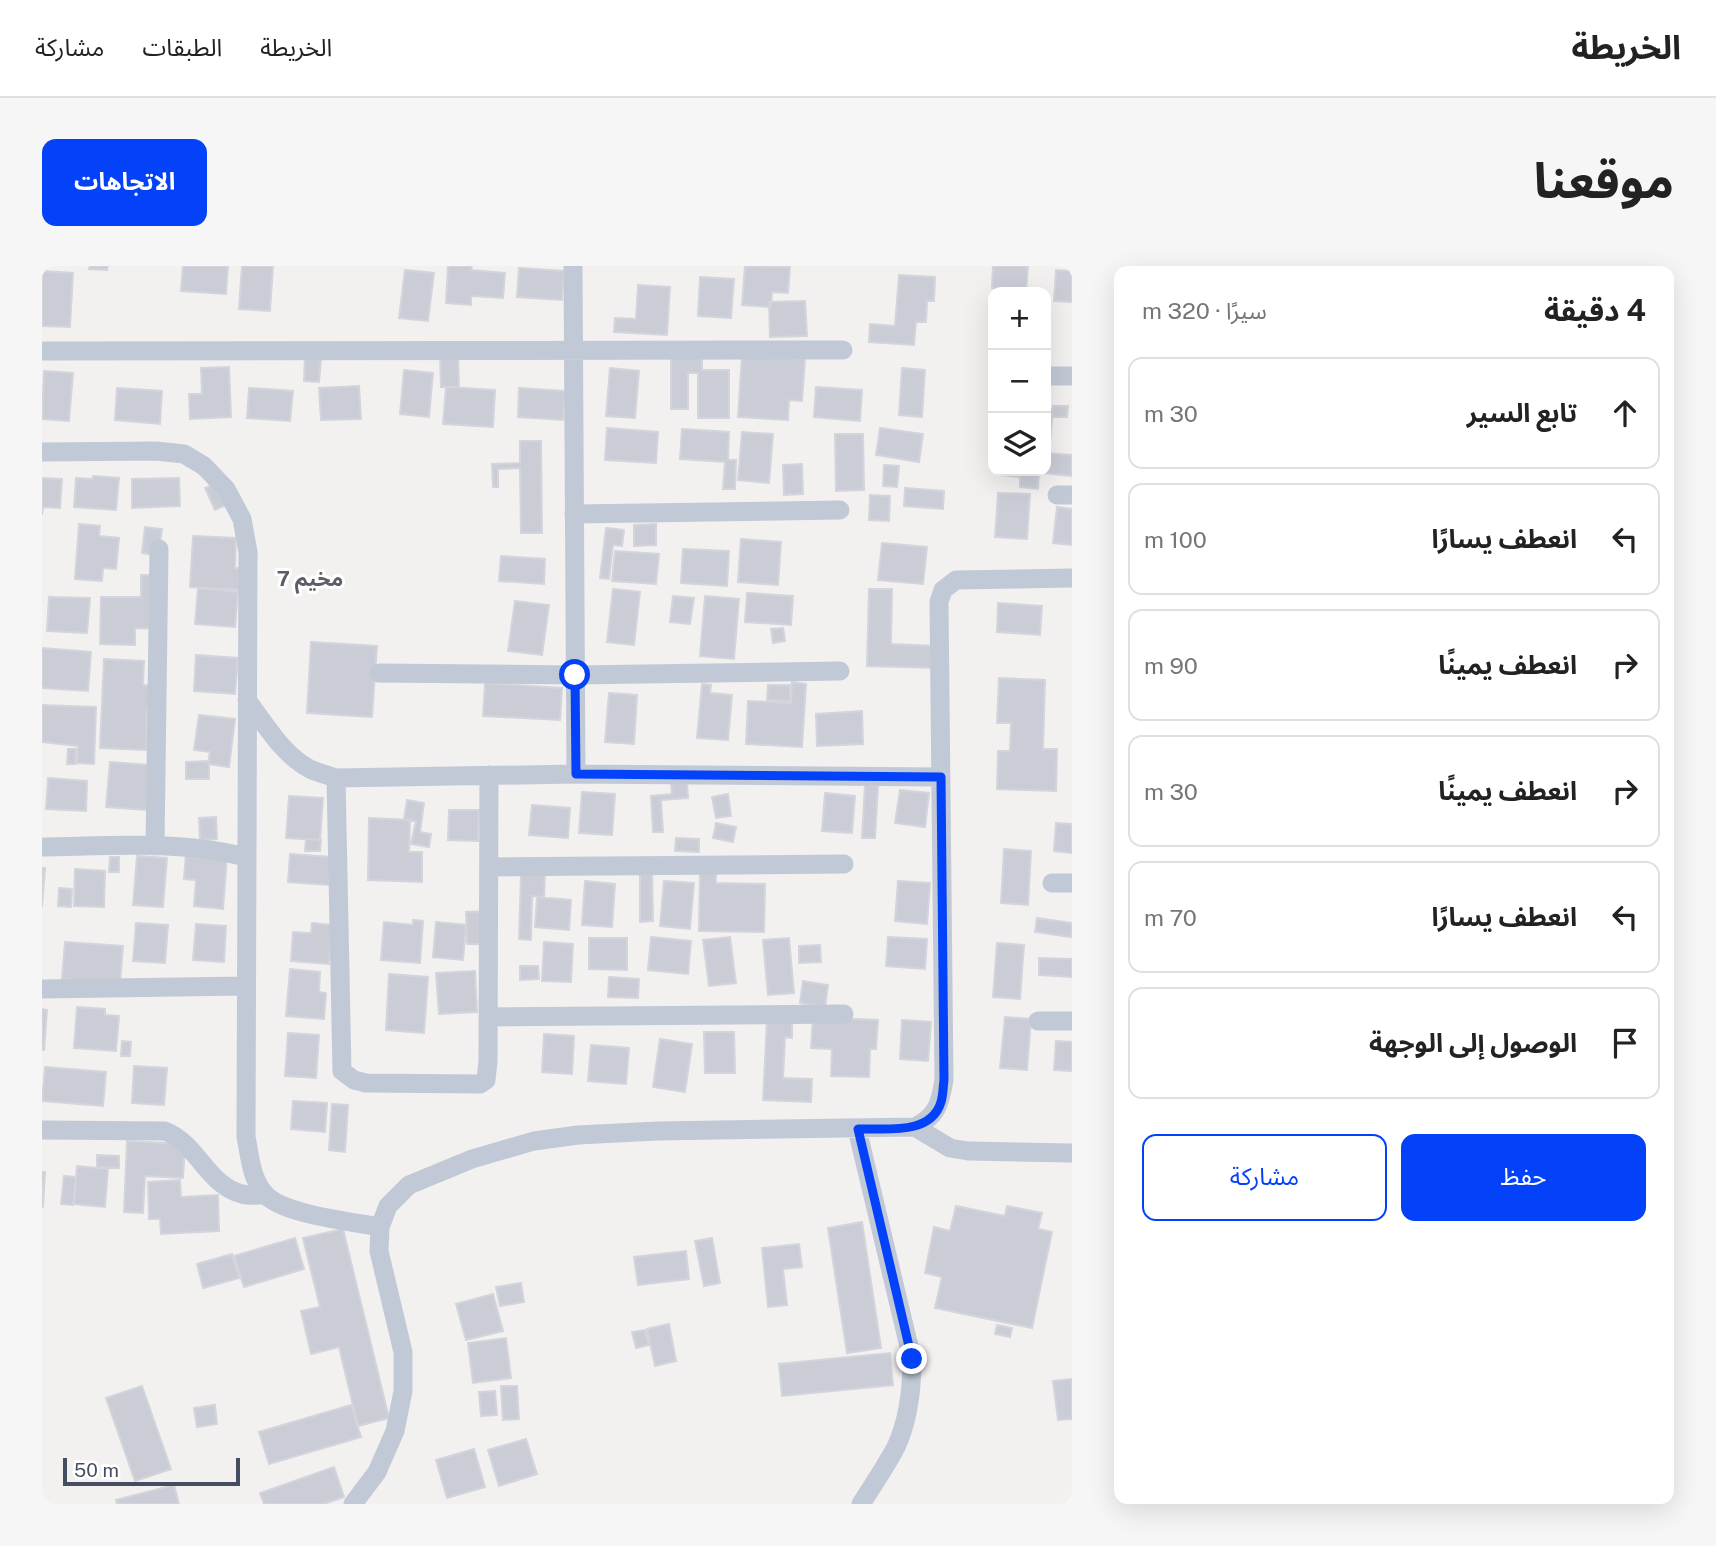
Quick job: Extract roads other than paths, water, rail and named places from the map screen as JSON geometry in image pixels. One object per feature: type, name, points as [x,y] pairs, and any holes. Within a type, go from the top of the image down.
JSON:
[{"type":"street","points":[[573,266],[576,774]]},
{"type":"street","points":[[42,351],[843,349]]},
{"type":"street","points":[[1051,376],[1072,376]]},
{"type":"street","points":[[42,452],[184,454],[204,466],[226,489],[242,519],[248,552],[246,1137],[254,1177],[265,1195],[281,1206],[380,1227]]},
{"type":"street","points":[[575,513],[840,510]]},
{"type":"street","points":[[155,846],[159,550]]},
{"type":"street","points":[[353,1504],[377,1472],[395,1431],[403,1391],[403,1352],[379,1251],[380,1227],[388,1206],[409,1185],[472,1159],[534,1141],[578,1135],[657,1131],[915,1127],[927,1122],[936,1113],[944,1080],[939,602],[943,590],[956,580],[1072,579]]},
{"type":"street","points":[[379,673],[575,675],[840,671]]},
{"type":"street","points":[[247,700],[272,735],[293,757],[311,769],[336,778],[576,774],[941,777]]},
{"type":"street","points":[[336,778],[342,1071],[354,1080],[366,1083],[481,1084],[486,1080],[488,1061],[489,775]]},
{"type":"street","points":[[42,847],[155,846],[225,851],[247,857]]},
{"type":"street","points":[[489,867],[844,864]]},
{"type":"street","points":[[1052,883],[1072,883]]},
{"type":"street","points":[[42,989],[246,986]]},
{"type":"street","points":[[489,1017],[844,1014]]},
{"type":"street","points":[[1038,1021],[1072,1021]]},
{"type":"street","points":[[915,1127],[950,1148],[968,1152],[1072,1153]]},
{"type":"street","points":[[858,1129],[912,1359],[912,1390],[896,1446],[861,1504]]},
{"type":"street","points":[[42,1130],[165,1131],[188,1145],[220,1184],[243,1194],[265,1195]]},
{"type":"district","name":"مخيم 7","points":[[310,578]]}]
